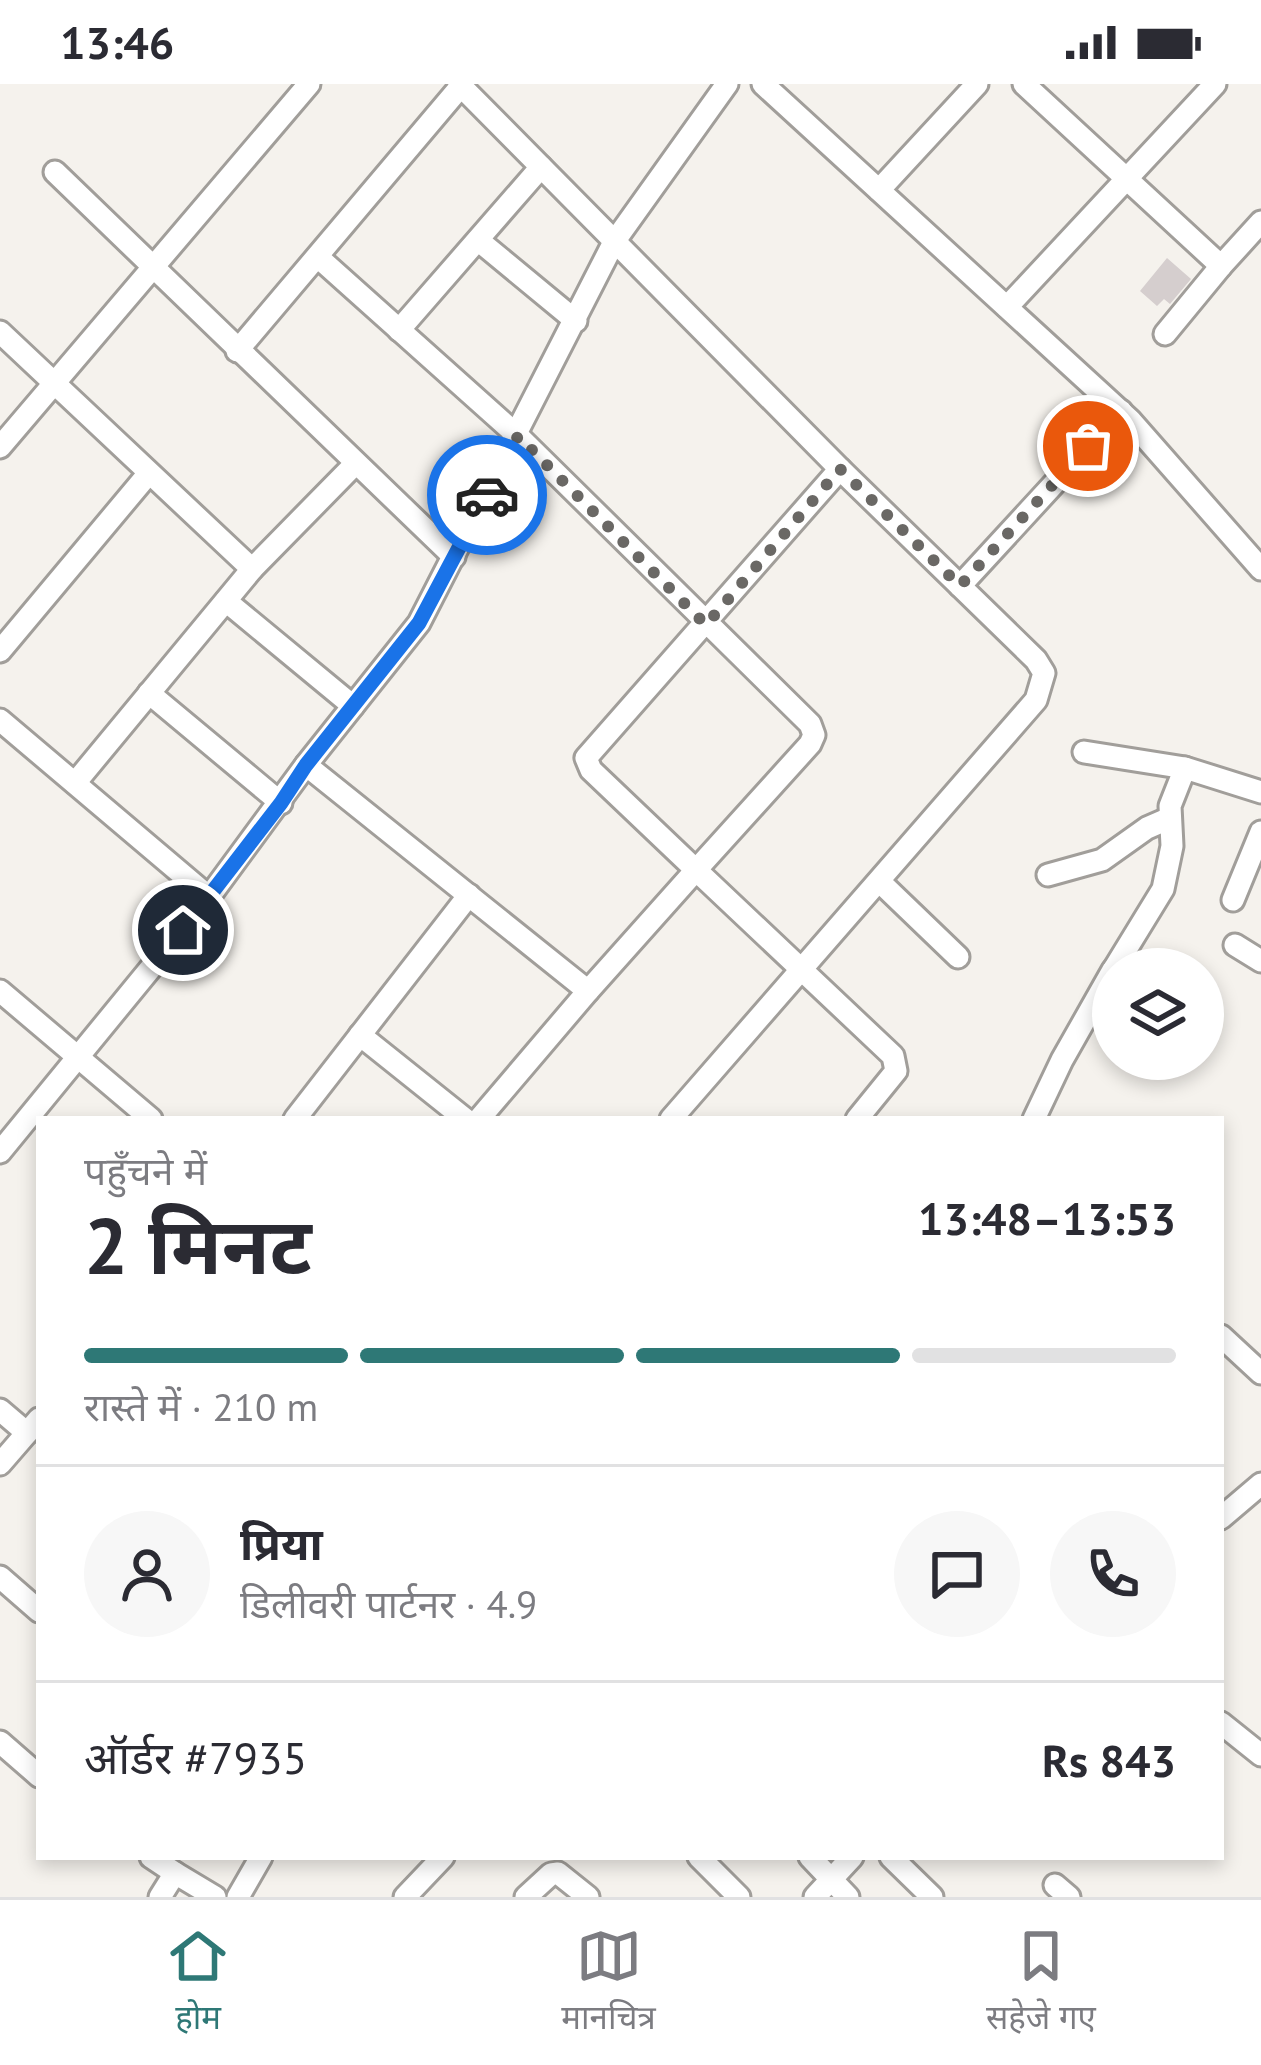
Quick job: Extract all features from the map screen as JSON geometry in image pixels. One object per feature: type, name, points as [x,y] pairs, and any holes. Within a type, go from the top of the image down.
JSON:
[{"type":"street","points":[[0,447],[309,84]]},
{"type":"street","points":[[0,1152],[209,897],[419,623],[614,242],[727,84]]},
{"type":"street","points":[[763,84],[1120,411],[1261,569]]},
{"type":"street","points":[[879,190],[976,84]]},
{"type":"street","points":[[1024,84],[1221,266]]},
{"type":"street","points":[[1007,307],[1215,84]]},
{"type":"street","points":[[237,351],[460,85],[1044,673],[1036,700],[674,1116]]},
{"type":"street","points":[[400,330],[541,167]]},
{"type":"street","points":[[55,172],[454,557]]},
{"type":"street","points":[[1165,334],[1261,222]]},
{"type":"street","points":[[478,240],[575,321]]},
{"type":"street","points":[[319,258],[518,436],[810,724],[814,735],[481,1116]]},
{"type":"street","points":[[0,332],[252,569]]},
{"type":"street","points":[[960,586],[1120,411]]},
{"type":"street","points":[[75,783],[252,569],[356,464]]},
{"type":"street","points":[[840,469],[586,758],[591,770],[897,1063],[890,1080],[859,1116]]},
{"type":"street","points":[[0,651],[149,473]]},
{"type":"street","points":[[226,601],[353,706]]},
{"type":"street","points":[[149,693],[281,803]]},
{"type":"street","points":[[0,720],[209,897]]},
{"type":"street","points":[[1084,752],[1185,768],[1261,792]]},
{"type":"street","points":[[306,765],[588,991]]},
{"type":"street","points":[[1127,948],[1163,889],[1172,846],[1171,806],[1185,768]]},
{"type":"street","points":[[1048,875],[1102,860],[1147,828],[1171,818]]},
{"type":"street","points":[[1233,900],[1261,832]]},
{"type":"street","points":[[880,882],[958,957]]},
{"type":"street","points":[[297,1116],[469,896]]},
{"type":"street","points":[[1235,945],[1261,961]]},
{"type":"street","points":[[0,991],[148,1116]]},
{"type":"street","points":[[1035,1116],[1092,1007]]},
{"type":"street","points":[[360,1035],[461,1116]]},
{"type":"street","points":[[1224,1339],[1261,1373]]},
{"type":"street","points":[[0,1410],[33,1426],[0,1464]]},
{"type":"street","points":[[1224,1515],[1261,1484]]},
{"type":"street","points":[[0,1577],[36,1608]]},
{"type":"street","points":[[1224,1725],[1261,1755]]},
{"type":"street","points":[[0,1742],[36,1773]]},
{"type":"street","points":[[156,1860],[215,1897]]},
{"type":"street","points":[[238,1897],[259,1860]]},
{"type":"street","points":[[405,1897],[439,1860]]},
{"type":"street","points":[[702,1860],[739,1897]]},
{"type":"street","points":[[813,1860],[840,1888]]},
{"type":"street","points":[[815,1897],[840,1888],[851,1860]]},
{"type":"street","points":[[894,1860],[932,1897]]},
{"type":"street","points":[[160,1897],[176,1873]]},
{"type":"street","points":[[526,1897],[550,1874],[558,1873],[588,1897]]},
{"type":"building","points":[[1167,258],[1191,279],[1170,304],[1164,299],[1157,306],[1140,291]]},
{"type":"way so far","points":[[487,495],[518,436],[706,625],[840,469],[960,586],[1088,446]]},
{"type":"route","points":[[183,930],[419,623],[487,495]]}]
